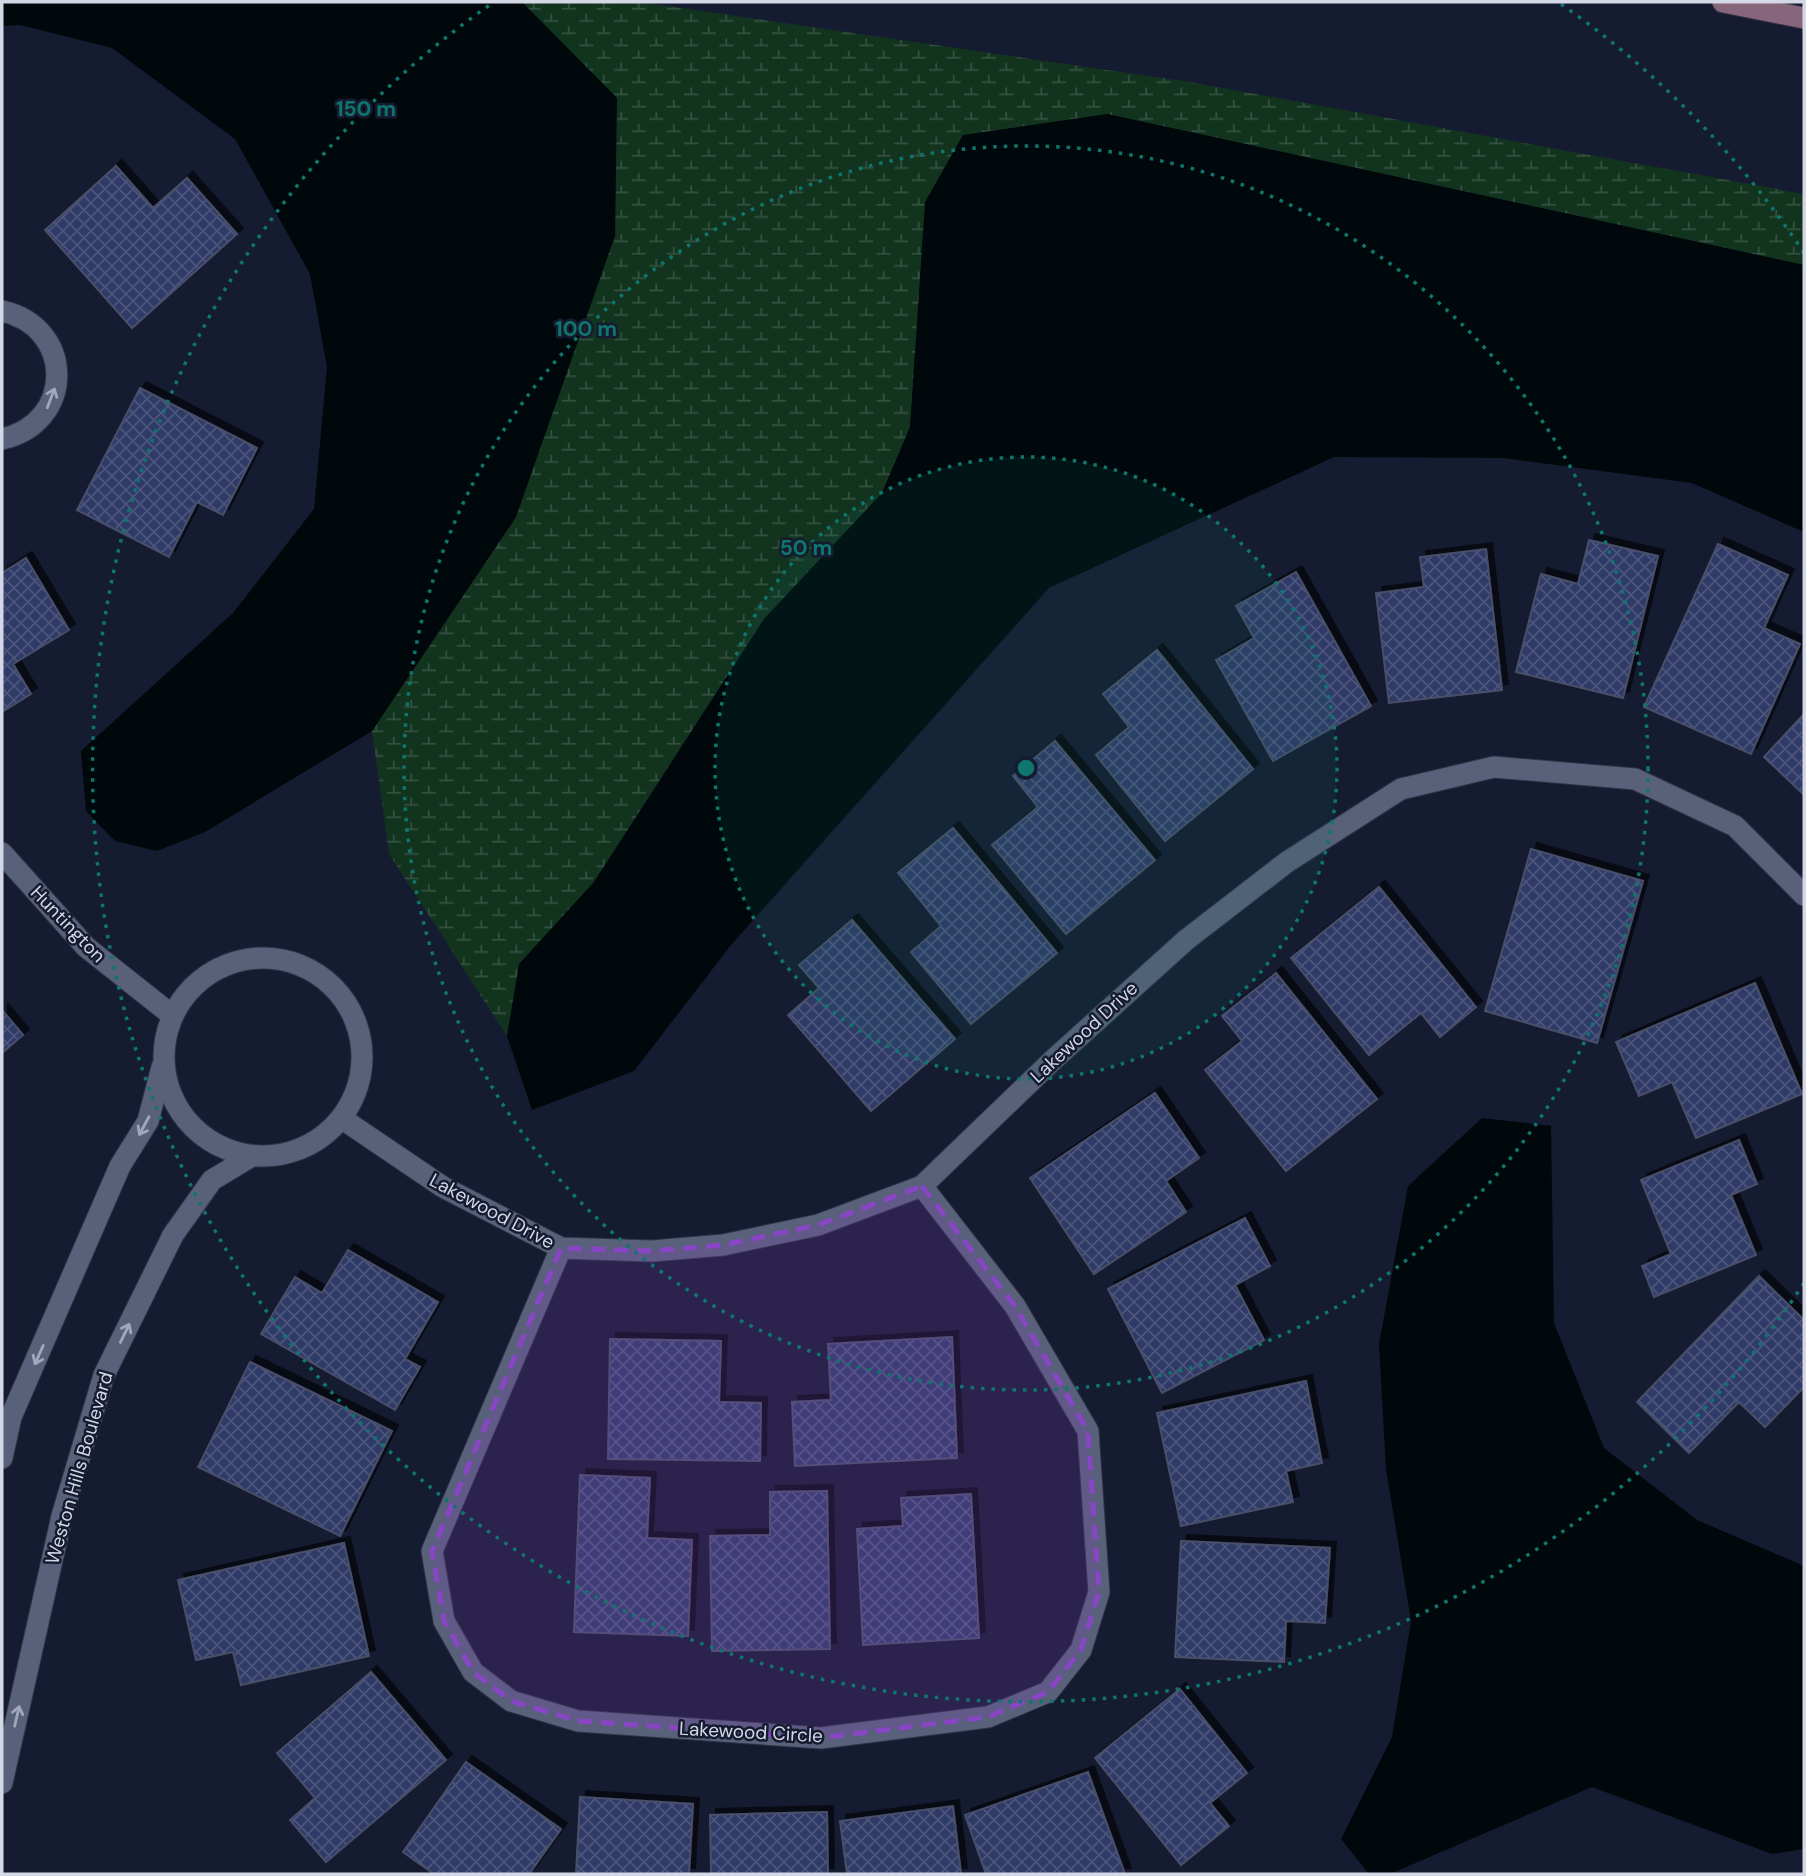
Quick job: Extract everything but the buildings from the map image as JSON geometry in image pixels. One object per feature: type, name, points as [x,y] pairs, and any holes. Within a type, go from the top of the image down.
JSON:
[{"type":"street","points":[[1724,2],[1804,18]]},
{"type":"street","points":[[2,311],[18,314],[38,328],[52,350],[58,375],[53,400],[38,422],[17,436],[2,439]]},
{"type":"street","name":"Lakewood Drive","points":[[344,1120],[443,1187],[561,1248],[652,1251],[723,1245],[818,1225],[922,1186],[1053,1060],[1185,940],[1287,862],[1401,789],[1494,767],[1634,779],[1735,826],[1804,895]]},
{"type":"street","name":"Huntington","points":[[2,853],[86,947],[173,1016]]},
{"type":"street","points":[[2,1458],[11,1417],[120,1167],[148,1121],[173,1016],[185,996],[208,975],[228,964],[267,957],[292,962],[315,972],[340,992],[356,1020],[363,1052],[359,1086],[344,1120],[307,1147],[278,1156],[252,1156],[216,1145],[187,1122],[175,1105],[163,1061]]},
{"type":"street","name":"Weston Hills Boulevard","points":[[2,1783],[62,1516],[104,1375],[173,1235],[212,1180],[252,1156]]},
{"type":"street","name":"Lakewood Circle","points":[[561,1248],[432,1551],[444,1621],[473,1672],[511,1701],[578,1721],[821,1738],[988,1717],[1048,1692],[1081,1650],[1099,1592],[1088,1431],[1015,1306],[922,1186]]},
{"type":"highlighted area","points":[[922,1186],[1015,1306],[1088,1431],[1099,1592],[1081,1650],[1048,1692],[988,1717],[821,1738],[578,1721],[511,1701],[473,1672],[444,1621],[432,1551],[561,1248],[652,1251],[723,1245],[818,1225]]},
{"type":"green space","points":[[522,2],[641,2],[1190,82],[1804,194],[1804,265],[1107,114],[918,329],[910,427],[882,493],[764,619],[594,882],[520,964],[507,1036],[389,854],[372,731],[516,517],[617,98]]},
{"type":"shaded area","points":[[2,2],[522,2],[617,98],[615,236],[516,517],[372,731],[205,832],[157,851],[115,841],[86,811],[81,751],[233,613],[314,509],[327,367],[310,274],[235,139],[112,48],[20,25],[2,26]]},
{"type":"shaded area","points":[[1107,114],[1804,265],[1804,532],[1692,483],[1503,458],[1334,457],[1049,588],[731,945],[634,1071],[532,1110],[507,1036],[519,964],[594,882],[764,619],[882,493],[910,427],[925,202],[963,135]]},
{"type":"shaded area","points":[[1482,1118],[1551,1126],[1554,1323],[1604,1448],[1697,1520],[1804,1566],[1804,1849],[1772,1854],[1592,1787],[1390,1874],[1369,1874],[1341,1839],[1392,1737],[1411,1621],[1386,1469],[1379,1344],[1408,1186]]}]
